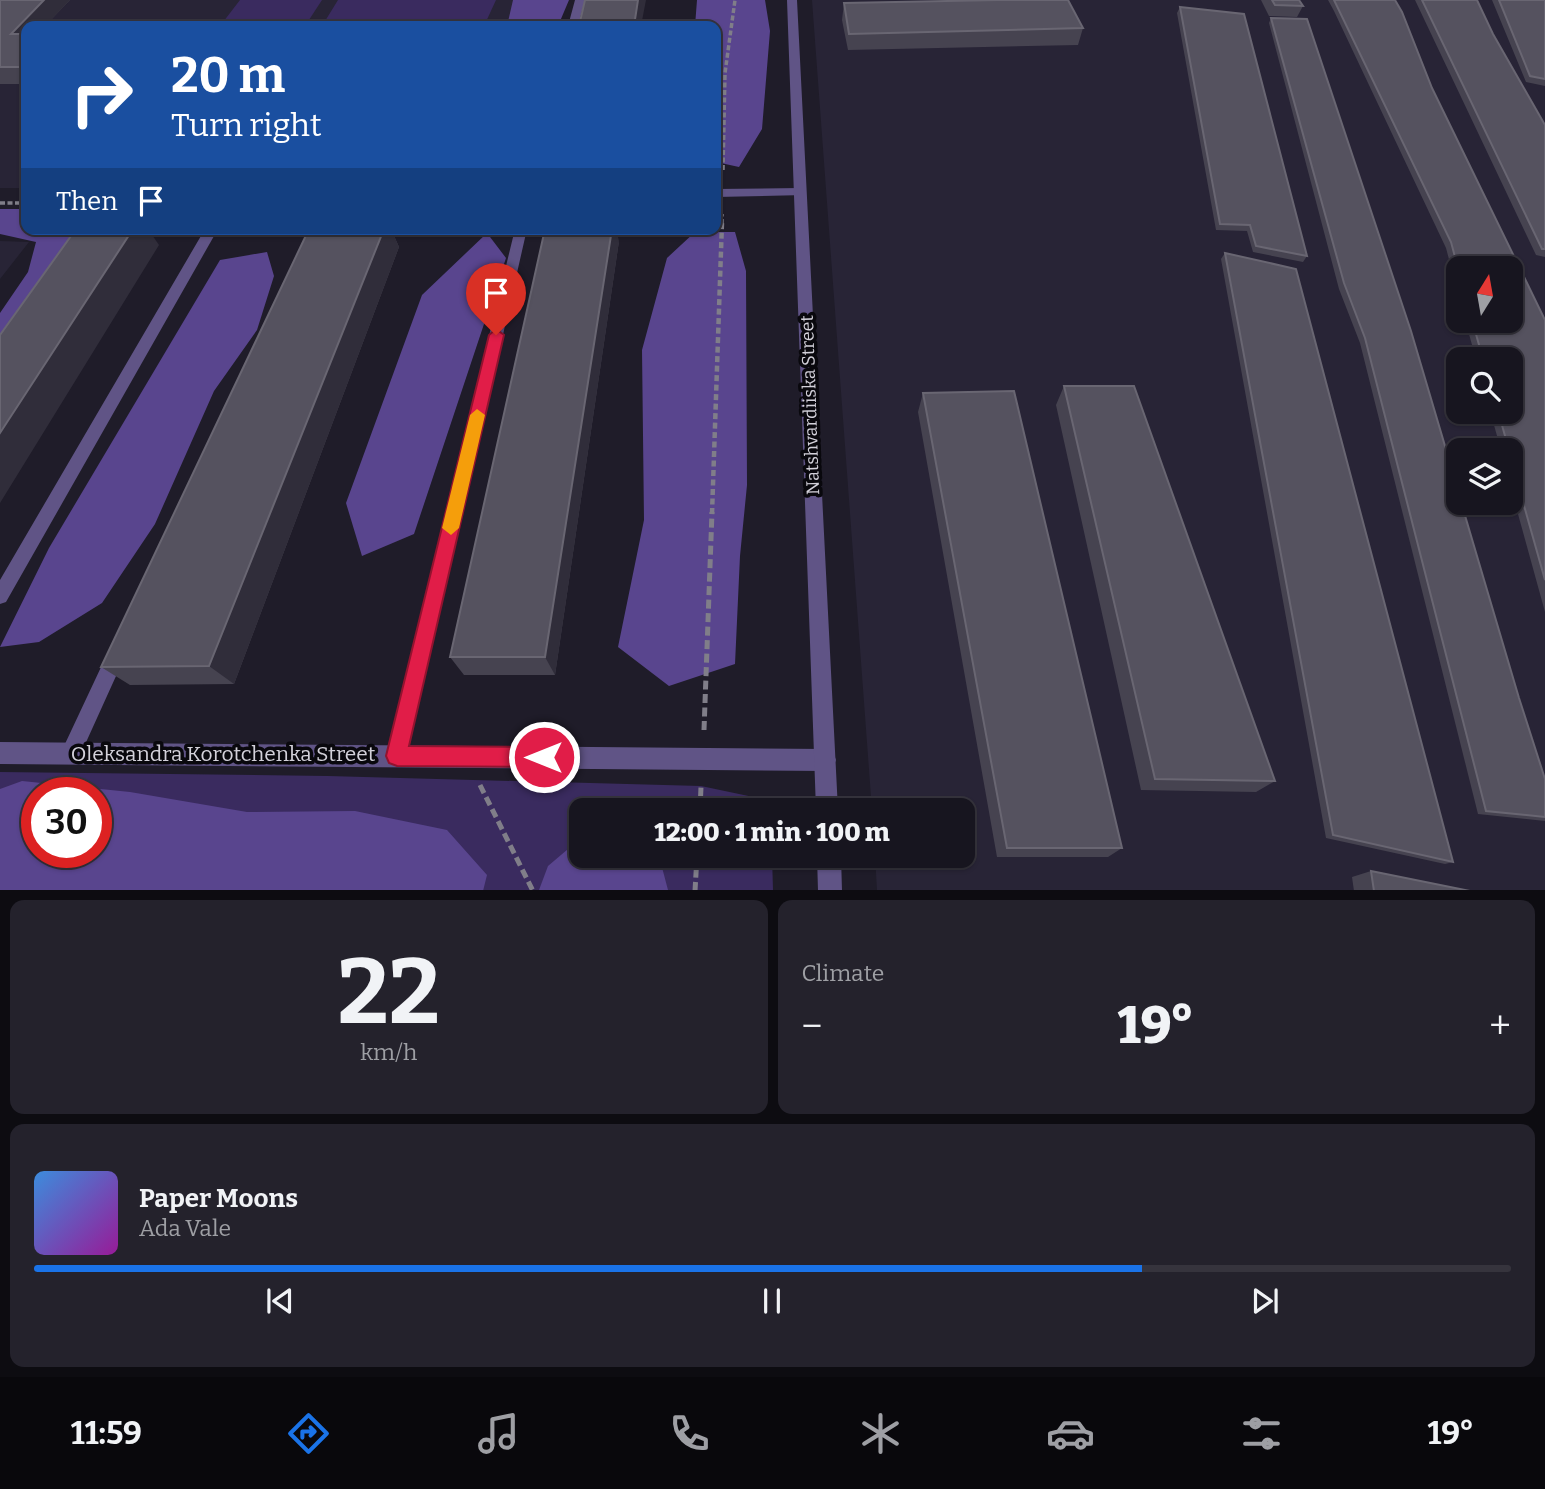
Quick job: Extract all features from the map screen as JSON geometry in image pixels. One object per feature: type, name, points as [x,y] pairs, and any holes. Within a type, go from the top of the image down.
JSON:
[{"type":"street","name":"Natshvardiiska Street","points":[[792,0],[827,798]]},
{"type":"street","name":"Oleksandra Korotchenka Street","points":[[0,753],[825,760]]},
{"type":"street","points":[[829,868],[830,890]]},
{"type":"lane","points":[[574,21],[580,0]]},
{"type":"lane","points":[[721,193],[801,192]]},
{"type":"lane","points":[[0,596],[209,235]]},
{"type":"lane","points":[[397,756],[520,235]]},
{"type":"lane","points":[[71,753],[123,641]]},
{"type":"path","points":[[721,153],[725,74],[735,0]]},
{"type":"path","points":[[0,203],[21,203]]},
{"type":"path","points":[[703,759],[718,235]]},
{"type":"path","points":[[465,756],[532,890]]},
{"type":"path","points":[[695,890],[696,868]]},
{"type":"shaded area","points":[[0,0],[524,0],[517,21],[21,21],[21,188],[0,188]]},
{"type":"shaded area","points":[[240,0],[322,0],[308,21],[224,21]]},
{"type":"shaded area","points":[[338,0],[496,0],[486,21],[325,21]]},
{"type":"shaded area","points":[[513,0],[569,0],[560,21],[508,21]]},
{"type":"shaded area","points":[[697,0],[765,0],[770,31],[762,129],[739,167],[721,163],[721,21],[695,21]]},
{"type":"shaded area","points":[[812,0],[1545,0],[1545,890],[877,890],[876,868],[975,868],[975,798],[871,798]]},
{"type":"shaded area","points":[[0,209],[21,209],[21,235],[109,235],[0,382],[0,313],[28,272],[36,242],[0,234]]},
{"type":"shaded area","points":[[735,232],[746,271],[747,485],[740,556],[735,664],[669,686],[618,647],[644,520],[642,350],[667,258],[692,235]]},
{"type":"shaded area","points":[[485,235],[489,235],[506,258],[414,534],[362,556],[346,503],[422,295]]},
{"type":"shaded area","points":[[0,241],[29,242],[0,279]]},
{"type":"shaded area","points":[[267,252],[274,276],[257,330],[214,391],[155,524],[102,603],[39,642],[0,647],[49,548],[220,260]]},
{"type":"shaded area","points":[[0,772],[328,776],[701,786],[758,798],[569,798],[569,868],[772,868],[773,890],[0,890]]},
{"type":"shaded area","points":[[21,781],[21,868],[112,868],[112,790],[247,812],[355,811],[447,830],[487,875],[483,890],[0,890],[0,789]]},
{"type":"shaded area","points":[[569,848],[569,868],[662,868],[668,890],[539,890],[548,866]]},
{"type":"building","points":[[0,0],[44,0],[11,34],[21,34],[21,67],[0,67]]},
{"type":"building","points":[[585,0],[638,0],[635,21],[580,21]]},
{"type":"building","points":[[1068,0],[1083,28],[849,34],[844,3]]},
{"type":"building","points":[[1272,0],[1299,0],[1303,6],[1275,5]]},
{"type":"building","points":[[1334,0],[1395,0],[1432,88],[1514,256],[1455,256],[1451,242]]},
{"type":"building","points":[[1422,0],[1477,0],[1493,34],[1545,125],[1545,249],[1542,249]]},
{"type":"building","points":[[1499,0],[1545,0],[1545,79],[1530,76]]},
{"type":"building","points":[[1180,7],[1244,14],[1307,256],[1256,246],[1250,225],[1220,224]]},
{"type":"building","points":[[1271,18],[1307,19],[1411,331],[1446,449],[1446,515],[1465,515],[1545,779],[1545,817],[1486,811],[1365,338],[1344,283]]},
{"type":"building","points":[[72,235],[129,235],[0,433],[0,335]]},
{"type":"building","points":[[306,235],[382,235],[209,666],[101,667]]},
{"type":"building","points":[[544,235],[611,235],[545,657],[450,657]]},
{"type":"building","points":[[1225,253],[1296,269],[1453,862],[1333,835]]},
{"type":"building","points":[[1523,275],[1545,320],[1545,580],[1523,502],[1523,438],[1506,438],[1502,424],[1523,424],[1523,347],[1480,347],[1476,333],[1523,333]]},
{"type":"building","points":[[1064,386],[1134,386],[1275,781],[1155,779]]},
{"type":"building","points":[[1014,391],[1122,848],[1007,848],[923,393]]},
{"type":"building","points":[[1371,871],[1465,890],[1374,890]]},
{"type":"slow traffic","points":[[451,528],[477,415]]},
{"type":"route","points":[[496,335],[397,756],[544,757]]}]
